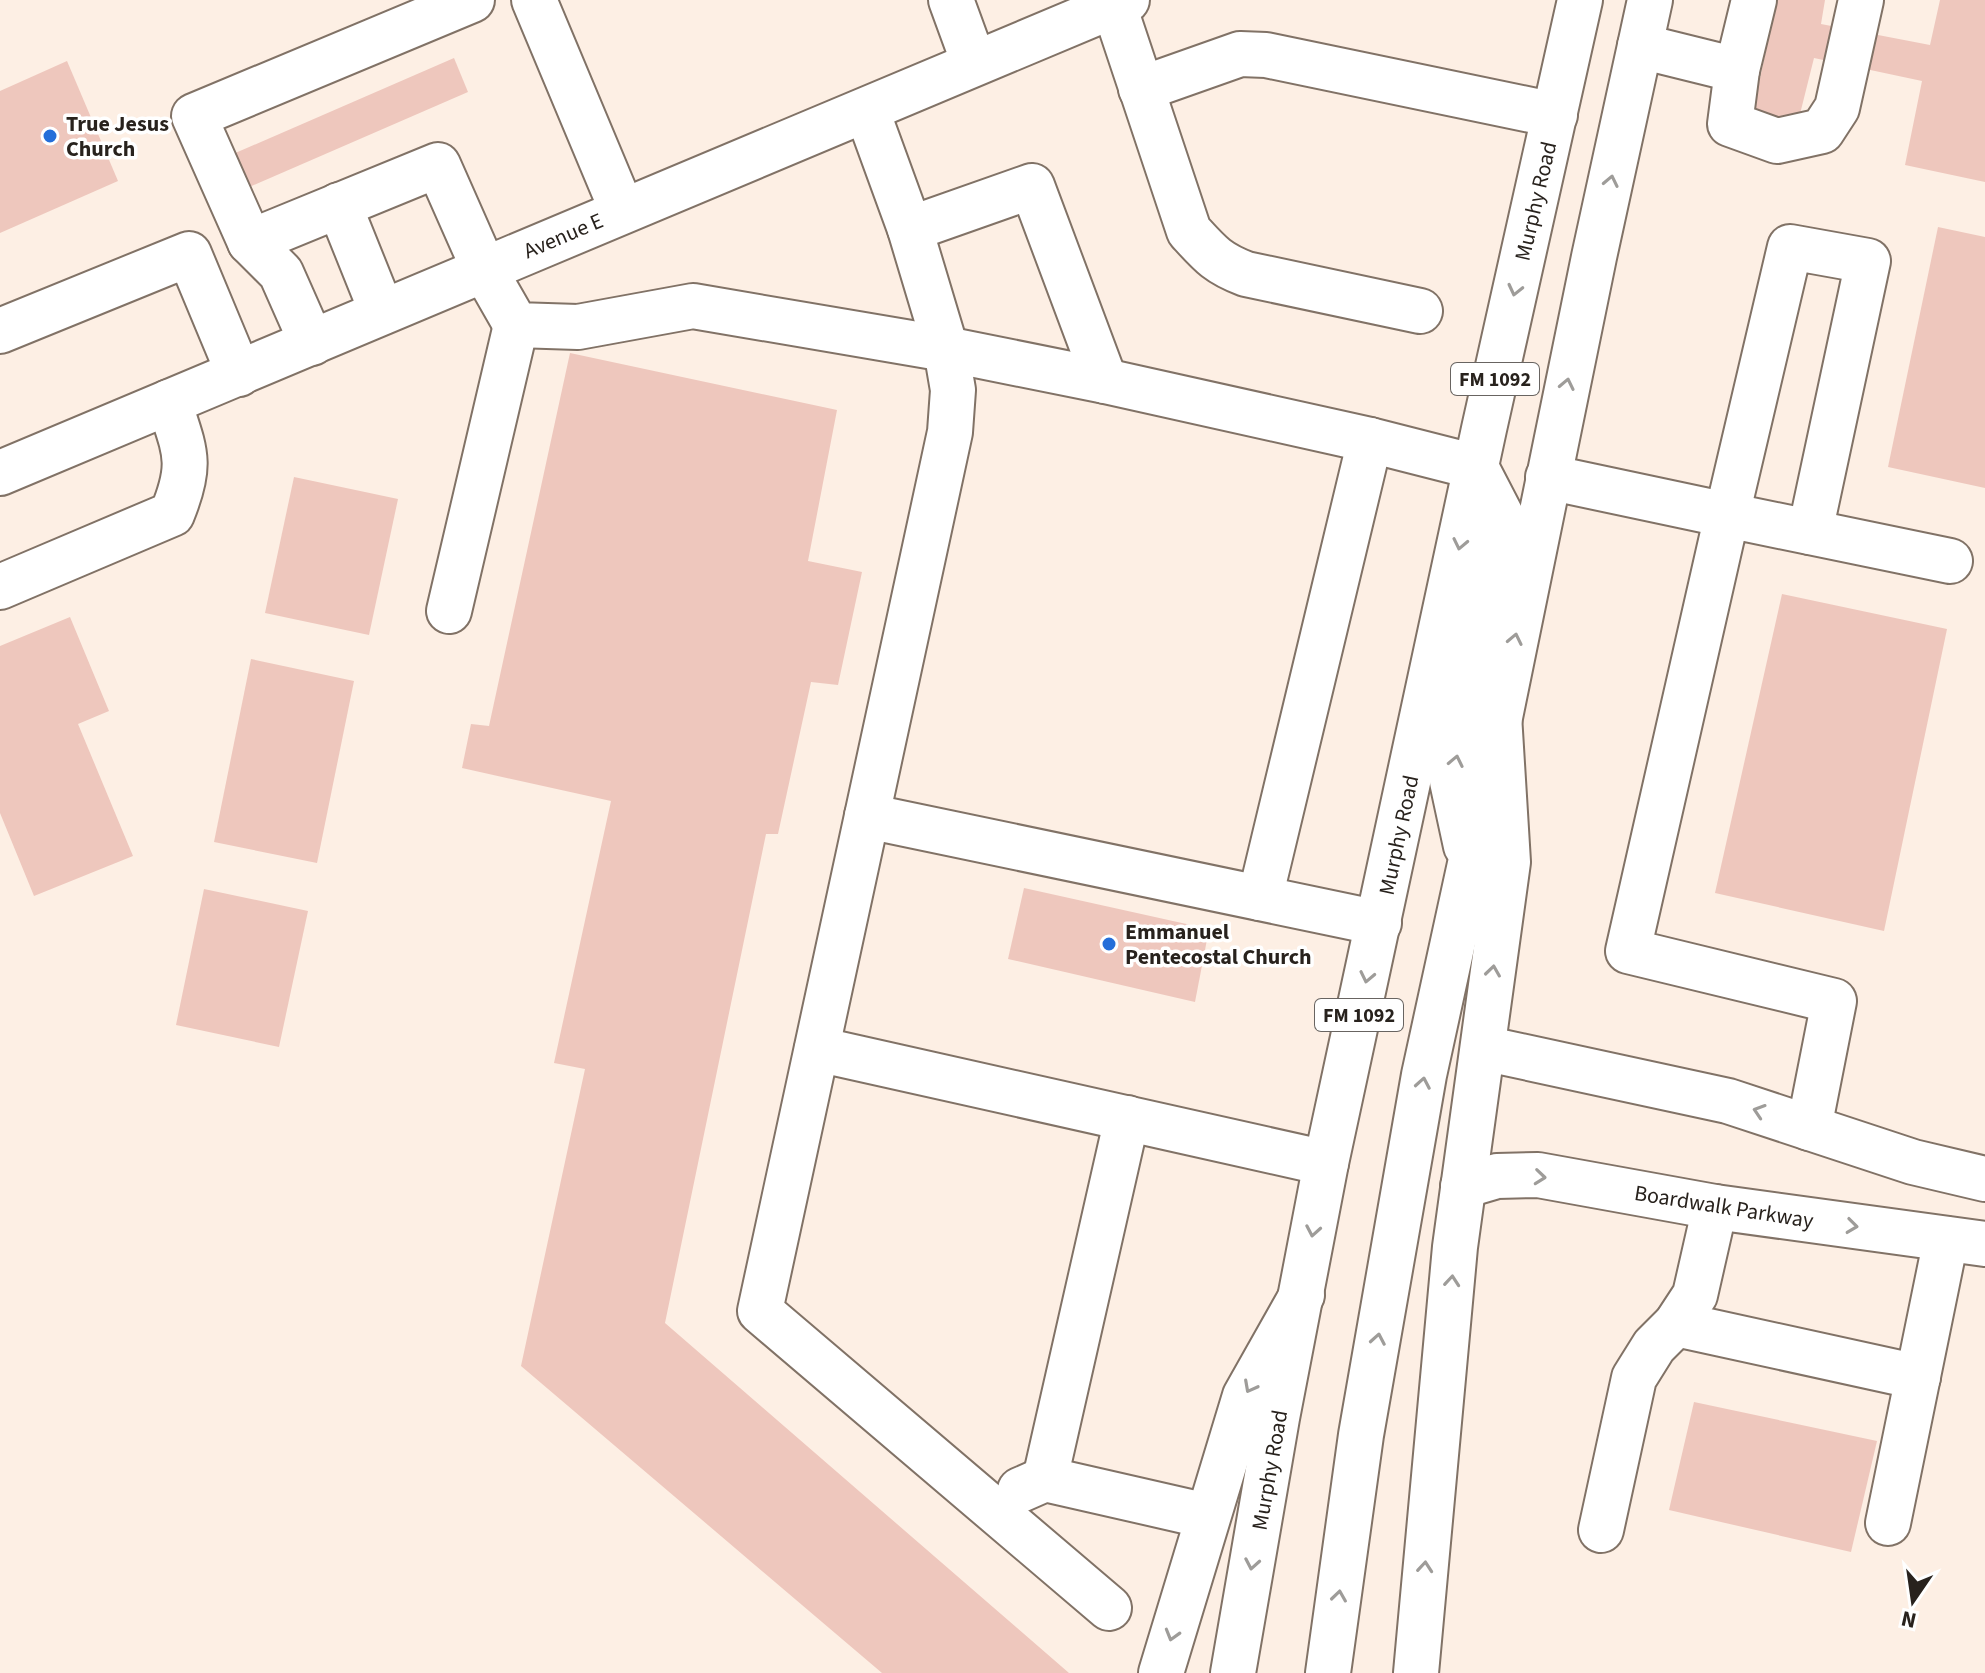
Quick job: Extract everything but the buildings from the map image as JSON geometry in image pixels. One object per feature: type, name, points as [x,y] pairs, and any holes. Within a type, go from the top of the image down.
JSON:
[{"type":"main road","points":[[312,343],[281,273],[250,242],[194,116],[472,0]]},
{"type":"main road","points":[[534,0],[622,210]]},
{"type":"main road","points":[[951,0],[974,63]]},
{"type":"main road","name":"FM 1092","points":[[1499,715],[1650,0]]},
{"type":"main road","points":[[1754,0],[1737,70],[1730,124],[1777,141],[1822,131],[1837,108],[1861,0]]},
{"type":"main road","points":[[1121,3],[1141,89],[1189,231],[1222,265],[1246,274],[1420,311]]},
{"type":"main road","name":"Avenue E","points":[[0,473],[1121,3]]},
{"type":"main road","name":"Murphy Road","points":[[1233,1673],[1326,1163],[1555,115],[1573,8]]},
{"type":"main road","points":[[1640,46],[1737,70]]},
{"type":"main road","points":[[1141,89],[1240,54],[1266,55],[1555,115]]},
{"type":"main road","points":[[867,111],[910,229],[946,349],[953,390],[950,432],[760,1311],[1109,1608]]},
{"type":"main road","points":[[250,242],[438,165],[484,269],[516,325],[449,611]]},
{"type":"main road","points":[[910,229],[1032,186],[1105,381]]},
{"type":"main road","points":[[339,205],[382,312]]},
{"type":"main road","points":[[1809,1128],[1834,1001],[1628,951],[1790,247],[1868,261],[1810,532]]},
{"type":"main road","points":[[0,331],[189,254],[239,374]]},
{"type":"main road","points":[[516,325],[578,327],[693,306],[946,349],[1105,381],[1476,467],[1505,523],[1452,781],[1470,864]]},
{"type":"main road","points":[[0,587],[172,514],[182,489],[186,455],[169,402]]},
{"type":"main road","points":[[1260,898],[1370,440]]},
{"type":"main road","points":[[1548,477],[1950,561]]},
{"type":"main road","points":[[1328,1673],[1361,1435],[1424,1075],[1499,715]]},
{"type":"main road","points":[[1416,1673],[1455,1247],[1508,862],[1499,715]]},
{"type":"main road","points":[[867,816],[1379,923]]},
{"type":"main road","points":[[1483,1048],[1728,1101],[1913,1162],[1985,1179]]},
{"type":"main road","points":[[817,1049],[1326,1163]]},
{"type":"main road","points":[[1045,1479],[1127,1118]]},
{"type":"main road","name":"Boardwalk Parkway","points":[[1463,1186],[1497,1176],[1538,1175],[1715,1207],[1965,1242]]},
{"type":"main road","points":[[1601,1530],[1634,1378],[1654,1346],[1676,1324],[1695,1295],[1715,1207]]},
{"type":"main road","points":[[1888,1523],[1918,1377],[1965,1242]]},
{"type":"main road","points":[[1161,1673],[1245,1396],[1302,1295]]},
{"type":"main road","points":[[1676,1324],[1918,1377]]},
{"type":"main road","points":[[988,1505],[1045,1479],[1207,1516]]},
{"type":"place","name":"True Jesus Church","points":[[50,136]]},
{"type":"place","name":"Emmanuel Pentecostal Church","points":[[1109,944]]}]
